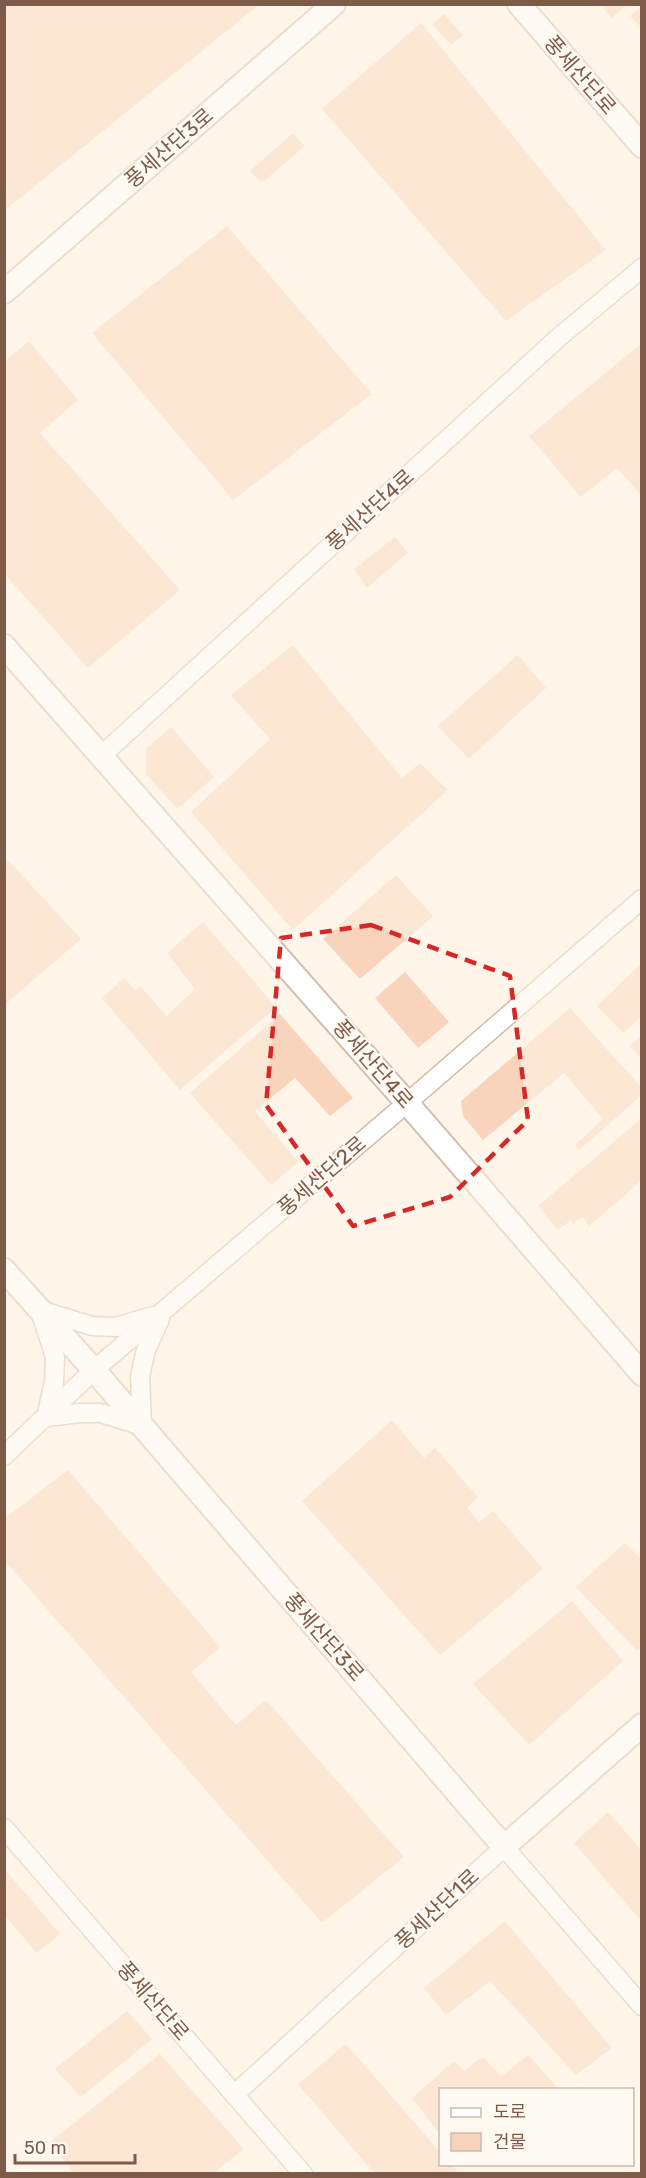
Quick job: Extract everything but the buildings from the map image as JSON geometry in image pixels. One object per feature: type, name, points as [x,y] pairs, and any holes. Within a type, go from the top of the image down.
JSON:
[{"type":"street","name":"풍세산단3로","points":[[4,292],[334,4]]},
{"type":"street","name":"풍세산단로","points":[[519,4],[642,147]]},
{"type":"street","name":"풍세산단4로","points":[[100,756],[558,338],[642,268]]},
{"type":"street","name":"풍세산단4로","points":[[4,646],[407,1103],[642,1374]]},
{"type":"street","name":"풍세산단2로","points":[[4,1456],[94,1370],[642,899]]},
{"type":"street","name":"풍세산단3로","points":[[4,1270],[94,1370],[642,2006]]},
{"type":"street","points":[[39,1310],[92,1326],[117,1327],[163,1312]]},
{"type":"street","points":[[39,1310],[54,1357],[54,1382],[46,1417],[101,1413],[142,1426],[140,1376],[146,1350],[163,1312]]},
{"type":"street","name":"풍세산단1로","points":[[234,2095],[504,1847],[642,1725]]},
{"type":"street","name":"풍세산단로","points":[[4,1827],[303,2174]]},
{"type":"highlighted area","points":[[371,925],[510,976],[528,1120],[450,1197],[353,1226],[266,1105],[281,938]]}]
